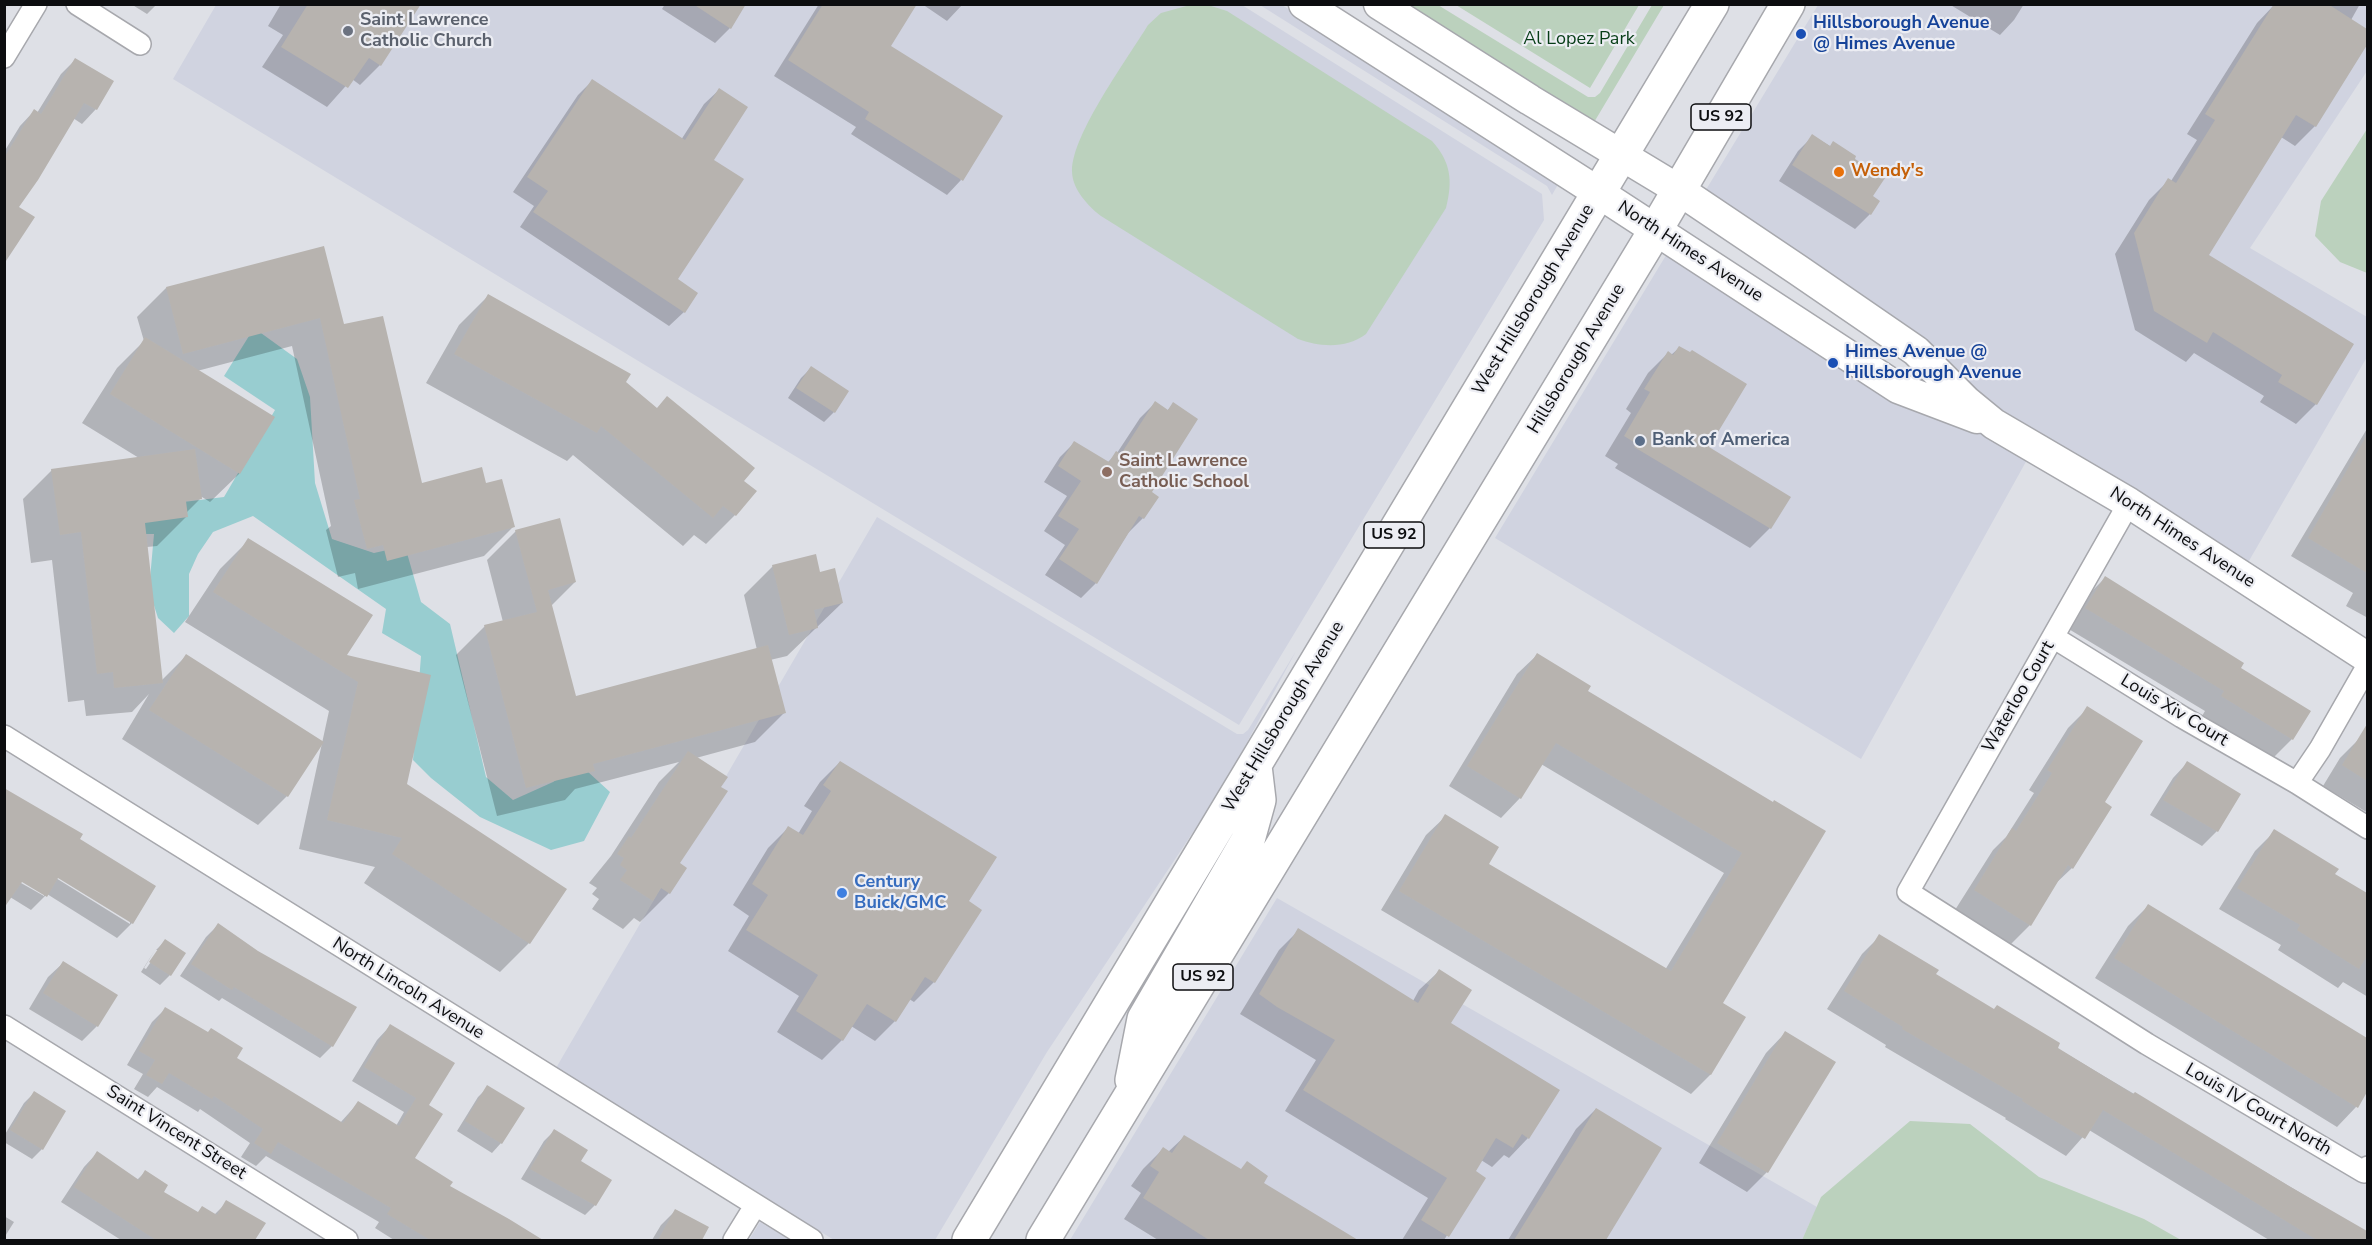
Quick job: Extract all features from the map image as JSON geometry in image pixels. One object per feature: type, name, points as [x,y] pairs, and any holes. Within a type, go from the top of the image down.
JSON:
[{"type":"main road","name":"US 92","points":[[1599,193],[1712,4]]},
{"type":"main road","name":"Hillsborough Avenue","points":[[1127,1102],[1655,231],[1788,4]]},
{"type":"main road","name":"West Hillsborough Avenue","points":[[969,1240],[1599,193]]},
{"type":"main road","points":[[1127,1102],[1144,1019],[1248,840],[1259,800],[1255,766]]},
{"type":"main road","name":"US 92","points":[[1042,1240],[1127,1102]]},
{"type":"street","points":[[4,57],[36,4]]},
{"type":"street","points":[[77,4],[140,44]]},
{"type":"street","name":"North Himes Avenue","points":[[1304,4],[1898,388],[1994,424]]},
{"type":"street","name":"North Himes Avenue","points":[[1379,4],[1530,100],[1679,190],[1916,351],[1966,401],[1994,424],[2129,503],[2367,658]]},
{"type":"street","name":"Waterloo Court","points":[[2129,503],[1908,892],[2147,1044]]},
{"type":"street","name":"Louis Xiv Court","points":[[2053,638],[2182,717],[2297,783],[2367,828]]},
{"type":"street","points":[[2297,783],[2320,748],[2367,665]]},
{"type":"street","name":"North Lincoln Avenue","points":[[4,735],[812,1240]]},
{"type":"street","name":"Saint Vincent Street","points":[[4,1026],[347,1240]]},
{"type":"street","name":"Louis IV Court North","points":[[2147,1044],[2364,1172],[2367,1167]]},
{"type":"street","points":[[734,1240],[755,1206]]},
{"type":"shaded area","name":"Saint Lawrence Catholic School","points":[[216,5],[1242,5],[1542,194],[1544,220],[1239,725],[173,79]]},
{"type":"shaded area","points":[[1260,5],[1282,5],[1560,181],[1552,195],[1547,186]]},
{"type":"shaded area","points":[[1818,5],[2367,5],[2367,71],[2250,248],[2367,317],[2367,357],[2246,566],[2030,434],[1704,193]]},
{"type":"shaded area","points":[[1668,252],[1981,431],[1987,438],[1989,436],[2028,458],[1861,759],[1495,538]]},
{"type":"shaded area","points":[[877,517],[1237,734],[1243,734],[1248,730],[1296,651],[1223,787],[1047,1052],[935,1240],[834,1240],[556,1068]]},
{"type":"shaded area","points":[[1277,898],[1817,1207],[1802,1240],[1070,1240]]},
{"type":"shaded area","points":[[760,1222],[790,1240],[749,1240]]},
{"type":"green space","points":[[1190,5],[1208,5],[1227,11],[1432,141],[1447,164],[1450,180],[1446,208],[1366,334],[1358,339],[1342,344],[1324,345],[1298,339],[1101,216],[1078,191],[1072,171],[1074,155],[1102,96],[1148,25],[1161,13]]},
{"type":"green space","points":[[1400,5],[1438,5],[1588,97],[1595,97],[1600,93],[1652,5],[1664,5],[1593,124]]},
{"type":"green space","name":"Al Lopez Park","points":[[1456,5],[1639,5],[1590,88]]},
{"type":"green space","points":[[2367,129],[2367,273],[2340,262],[2315,236],[2321,201]]},
{"type":"green space","points":[[1910,1121],[1970,1124],[2039,1177],[2144,1219],[2181,1240],[1802,1240],[1821,1197]]},
{"type":"water","points":[[254,328],[297,359],[310,397],[315,483],[332,539],[374,553],[405,546],[421,602],[450,624],[486,777],[513,800],[553,782],[574,768],[587,771],[610,792],[584,841],[551,850],[480,817],[431,778],[413,760],[421,656],[382,633],[386,609],[253,516],[213,532],[198,554],[189,574],[189,616],[174,633],[158,618],[149,590],[154,534],[119,534],[151,506],[224,497],[275,410],[224,376]]},
{"type":"building","name":"Saint Lawrence Catholic Church","points":[[308,4],[421,4],[381,66],[369,58],[348,88],[281,47]]},
{"type":"building","points":[[693,4],[746,4],[731,29]]},
{"type":"building","points":[[823,4],[917,4],[891,46],[1003,116],[963,181],[865,119],[869,112],[788,60]]},
{"type":"building","points":[[2274,4],[2328,4],[2367,29],[2367,45],[2316,127],[2296,115],[2209,255],[2354,344],[2317,405],[2278,382],[2282,375],[2213,332],[2207,343],[2154,311],[2134,233],[2168,178],[2176,183],[2215,120],[2205,114]]},
{"type":"building","points":[[75,58],[114,81],[97,110],[84,103],[38,180],[19,207],[35,217],[4,264],[4,158],[34,109],[41,114]]},
{"type":"building","points":[[592,79],[685,140],[719,88],[748,107],[714,160],[744,179],[678,279],[698,293],[685,313],[533,212],[548,191],[527,177]]},
{"type":"building","name":"Wendy's","points":[[1812,134],[1830,146],[1833,141],[1856,156],[1855,159],[1885,178],[1873,196],[1880,201],[1871,215],[1792,165]]},
{"type":"building","points":[[324,246],[344,324],[383,316],[422,483],[482,467],[486,483],[502,479],[515,527],[387,561],[383,545],[367,549],[354,500],[360,499],[320,318],[183,354],[166,287]]},
{"type":"building","points":[[488,294],[631,374],[626,382],[657,408],[667,396],[755,468],[744,481],[757,491],[736,516],[723,506],[713,518],[601,426],[597,433],[454,354]]},
{"type":"building","points":[[145,337],[275,417],[240,474],[110,394]]},
{"type":"building","points":[[1679,346],[1690,352],[1692,350],[1747,384],[1709,447],[1791,497],[1771,529],[1634,447],[1637,444],[1624,436],[1650,392],[1644,389],[1668,351],[1673,355]]},
{"type":"building","points":[[811,366],[849,391],[835,413],[796,388]]},
{"type":"building","points":[[1155,401],[1168,410],[1173,402],[1198,419],[1152,492],[1159,497],[1144,519],[1139,516],[1097,584],[1059,559],[1079,529],[1058,516],[1081,481],[1058,466],[1074,441],[1109,462],[1116,451],[1121,454]]},
{"type":"building","points":[[2367,435],[2367,573],[2308,538]]},
{"type":"building","points":[[195,449],[202,499],[186,501],[188,517],[145,523],[163,683],[114,688],[113,672],[97,674],[81,532],[60,535],[51,469]]},
{"type":"building","points":[[560,518],[576,582],[548,590],[576,696],[768,645],[786,713],[593,764],[595,771],[526,788],[484,625],[537,612],[515,530]]},
{"type":"building","points":[[248,538],[373,615],[347,655],[431,675],[407,784],[567,889],[530,944],[392,854],[402,838],[327,820],[358,682],[213,592]]},
{"type":"building","points":[[816,554],[820,572],[835,568],[843,603],[814,610],[818,628],[789,635],[772,565]]},
{"type":"building","points":[[2105,576],[2244,663],[2241,668],[2311,711],[2293,740],[2221,696],[2224,691],[2085,608]]},
{"type":"building","points":[[1537,653],[1591,686],[1588,691],[1773,802],[1774,800],[1826,831],[1723,1003],[1746,1017],[1711,1075],[1399,891],[1445,814],[1499,847],[1489,864],[1671,971],[1742,853],[1556,743],[1521,799],[1467,766]]},
{"type":"building","points":[[186,654],[324,742],[288,797],[149,710]]},
{"type":"building","points":[[2087,706],[2143,741],[2105,802],[2112,807],[2073,869],[2068,865],[2031,926],[1974,890],[2012,828],[2016,831],[2052,773],[2047,770]]},
{"type":"building","points":[[2367,724],[2367,781],[2342,765]]},
{"type":"building","points":[[688,751],[728,777],[721,787],[728,791],[680,863],[687,868],[670,894],[661,888],[653,901],[620,880],[627,870],[620,865],[624,858],[617,854],[629,836],[631,838]]},
{"type":"building","points":[[840,761],[997,857],[969,901],[982,910],[935,983],[925,977],[896,1022],[867,1004],[843,1041],[796,1011],[818,975],[746,930],[768,895],[752,884],[788,826],[803,835],[831,791],[823,785]]},
{"type":"building","points":[[2187,761],[2241,794],[2218,832],[2163,800]]},
{"type":"building","points":[[4,788],[83,834],[80,839],[156,886],[133,924],[58,878],[47,897],[22,882],[4,908]]},
{"type":"building","points":[[2274,829],[2339,869],[2335,874],[2367,893],[2367,956],[2359,969],[2297,930],[2300,925],[2237,888]]},
{"type":"building","points":[[2148,904],[2367,1038],[2367,1092],[2358,1108],[2114,958]]},
{"type":"building","points":[[218,923],[258,951],[357,1007],[333,1047],[234,987],[232,990],[191,964]]},
{"type":"building","points":[[1298,928],[1418,1003],[1439,969],[1472,990],[1451,1023],[1560,1090],[1529,1139],[1522,1134],[1513,1148],[1496,1138],[1476,1171],[1486,1178],[1449,1237],[1421,1220],[1447,1178],[1303,1090],[1335,1040],[1277,1007],[1259,994]]},
{"type":"building","points":[[1879,934],[1939,970],[1936,974],[1994,1009],[1997,1005],[2060,1043],[2058,1048],[2133,1094],[2135,1092],[2367,1231],[2367,1240],[2317,1240],[2103,1110],[2085,1139],[2022,1101],[2023,1099],[1902,1029],[1903,1027],[1844,991]]},
{"type":"building","points":[[165,939],[186,953],[171,976],[149,962]]},
{"type":"building","points":[[63,961],[118,995],[98,1027],[43,993]]},
{"type":"building","points":[[165,1007],[208,1032],[211,1028],[243,1048],[237,1058],[343,1123],[358,1101],[399,1126],[416,1098],[364,1067],[390,1024],[455,1063],[429,1105],[443,1114],[415,1158],[453,1182],[450,1186],[543,1240],[430,1240],[387,1214],[391,1208],[278,1142],[271,1154],[254,1143],[263,1129],[214,1096],[212,1099],[169,1073],[162,1084],[146,1075],[155,1060],[139,1051]]},
{"type":"building","points":[[1785,1031],[1836,1062],[1768,1173],[1717,1143]]},
{"type":"building","points":[[487,1085],[525,1108],[502,1144],[465,1121]]},
{"type":"building","points":[[34,1091],[66,1111],[43,1150],[10,1130]]},
{"type":"building","points":[[1596,1108],[1662,1148],[1606,1240],[1514,1240]]},
{"type":"building","points":[[554,1129],[588,1150],[581,1161],[612,1180],[596,1206],[530,1169]]},
{"type":"building","points":[[1184,1135],[1241,1169],[1247,1161],[1268,1176],[1264,1183],[1358,1240],[1209,1240],[1143,1198],[1159,1172],[1150,1166],[1163,1147],[1172,1153]]},
{"type":"building","points":[[97,1151],[139,1180],[145,1170],[168,1185],[164,1192],[198,1212],[202,1206],[217,1215],[226,1200],[266,1223],[255,1240],[156,1240],[74,1187]]},
{"type":"building","points":[[675,1209],[709,1227],[702,1240],[658,1240]]},
{"type":"place","name":"Saint Lawrence Catholic Church","points":[[348,31]]},
{"type":"place","name":"Hillsborough Avenue @ Himes Avenue","points":[[1801,34]]},
{"type":"place","name":"Wendy's","points":[[1839,172]]},
{"type":"place","name":"Himes Avenue @ Hillsborough Avenue","points":[[1833,363]]},
{"type":"place","name":"Bank of America","points":[[1640,441]]},
{"type":"place","name":"Saint Lawrence Catholic School","points":[[1107,472]]},
{"type":"place","name":"Century Buick/GMC","points":[[842,893]]}]
